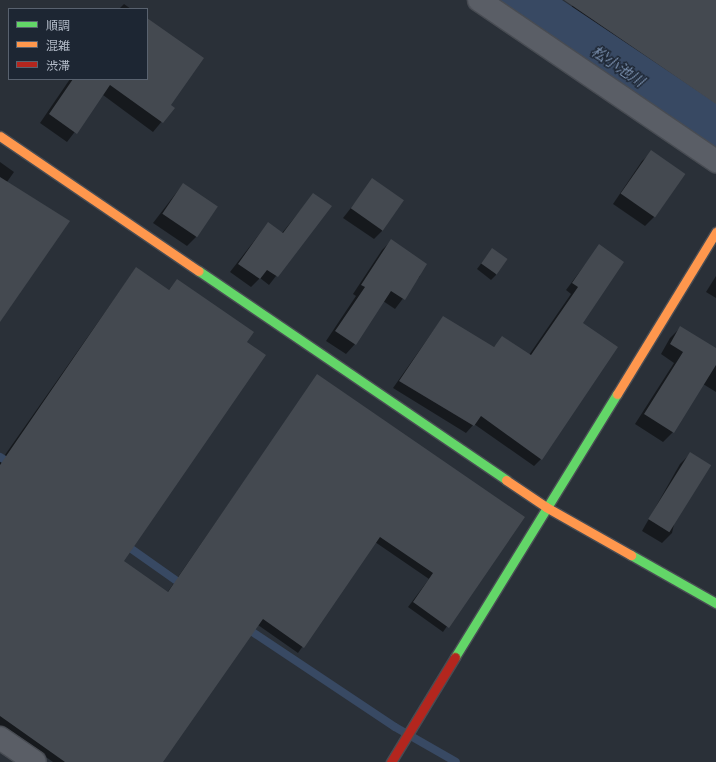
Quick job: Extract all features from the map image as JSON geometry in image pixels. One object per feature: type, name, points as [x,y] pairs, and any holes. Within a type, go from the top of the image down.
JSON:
[{"type":"street","points":[[479,0],[716,161]]},
{"type":"street","points":[[0,136],[546,507],[716,603]]},
{"type":"street","points":[[391,762],[716,232]]},
{"type":"street","points":[[0,738],[35,762]]},
{"type":"building","points":[[564,0],[716,0],[716,104]]},
{"type":"building","points":[[148,19],[204,58],[171,105],[175,108],[163,123],[110,85],[77,134],[49,114],[72,80],[148,80]]},
{"type":"building","points":[[651,150],[685,174],[655,218],[621,193]]},
{"type":"building","points":[[0,177],[70,221],[0,322]]},
{"type":"building","points":[[372,178],[404,200],[383,231],[351,208]]},
{"type":"building","points":[[183,183],[218,206],[197,237],[162,214]]},
{"type":"building","points":[[313,193],[332,206],[278,277],[267,270],[260,279],[238,264],[268,222],[283,233]]},
{"type":"building","points":[[391,239],[427,264],[405,300],[391,291],[356,345],[335,331],[365,287],[361,285]]},
{"type":"building","points":[[599,244],[624,262],[583,323],[618,347],[542,460],[481,416],[474,426],[399,381],[443,316],[494,347],[502,336],[531,355],[578,287],[572,283]]},
{"type":"building","points":[[492,248],[508,259],[497,274],[481,264]]},
{"type":"building","points":[[136,267],[169,290],[177,279],[254,332],[247,342],[266,355],[124,561],[168,592],[317,374],[525,517],[449,628],[413,602],[433,573],[380,537],[304,648],[263,619],[163,762],[65,762],[0,716],[0,465]]},
{"type":"building","points":[[680,326],[716,348],[716,365],[674,433],[644,414],[683,352],[670,344]]},
{"type":"building","points":[[690,452],[711,465],[669,532],[648,519]]},
{"type":"waterway","name":"松小池川","points":[[520,0],[716,131]]},
{"type":"waterway","points":[[0,457],[13,465]]},
{"type":"waterway","points":[[123,543],[184,586]]},
{"type":"waterway","points":[[245,627],[395,727],[456,762]]},
{"type":"traffic: fast","points":[[199,271],[506,480]]},
{"type":"traffic: fast","points":[[455,657],[617,394]]},
{"type":"traffic: fast","points":[[631,555],[716,603]]},
{"type":"traffic: slow","points":[[0,136],[199,271]]},
{"type":"traffic: slow","points":[[617,394],[716,232]]},
{"type":"traffic: slow","points":[[506,480],[546,507],[631,555]]},
{"type":"traffic: jam","points":[[391,762],[455,657]]}]
